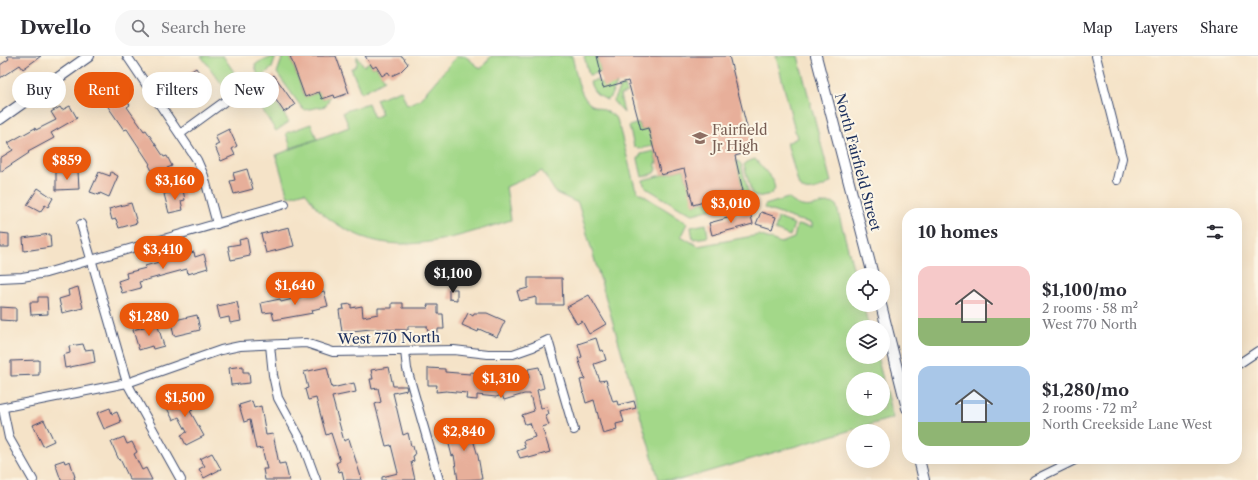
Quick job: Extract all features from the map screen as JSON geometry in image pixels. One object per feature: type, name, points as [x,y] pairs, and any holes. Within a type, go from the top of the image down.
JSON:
[{"type":"street","points":[[0,119],[89,56]]},
{"type":"street","points":[[127,56],[197,160],[204,176],[217,224]]},
{"type":"street","name":"North Fairfield Street","points":[[816,56],[871,268]]},
{"type":"street","points":[[1096,56],[1122,158],[1117,180]]},
{"type":"street","points":[[180,134],[220,104]]},
{"type":"street","points":[[0,278],[22,277],[46,273],[285,204]]},
{"type":"street","points":[[81,224],[128,383],[181,480]]},
{"type":"street","points":[[883,312],[902,388]]},
{"type":"street","name":"West 770 North","points":[[2,408],[128,383],[221,350],[240,346],[306,343],[333,352],[454,350],[488,354],[513,354],[548,340],[574,430]]},
{"type":"street","points":[[270,345],[273,375],[278,398],[302,442],[316,480]]},
{"type":"street","points":[[405,351],[407,369],[439,480]]},
{"type":"street","points":[[1242,362],[1258,351]]},
{"type":"street","points":[[2,408],[10,438],[33,480]]},
{"type":"street","points":[[920,464],[924,480]]},
{"type":"street","points":[[1034,480],[1062,464]]},
{"type":"green space","points":[[201,56],[223,56],[234,72],[220,72],[220,82]]},
{"type":"green space","points":[[276,56],[272,68],[267,72],[257,72],[255,65]]},
{"type":"green space","points":[[283,56],[290,56],[305,97],[319,92],[322,99],[330,96],[326,106],[304,110],[279,76],[279,72],[277,72]]},
{"type":"green space","points":[[357,56],[364,66],[369,62],[373,68],[376,66],[385,80],[361,93],[351,68],[354,68],[357,64]]},
{"type":"green space","points":[[457,56],[465,56],[481,69],[491,56],[572,56],[578,83],[587,101],[592,105],[608,112],[617,119],[635,187],[638,192],[687,223],[681,236],[698,246],[759,235],[781,243],[794,238],[797,225],[812,227],[812,223],[798,220],[766,209],[764,208],[765,205],[788,198],[801,206],[813,206],[824,203],[836,204],[853,268],[846,268],[846,312],[865,312],[867,320],[846,320],[846,364],[879,364],[881,372],[846,372],[846,416],[890,416],[890,407],[893,418],[872,424],[846,424],[846,432],[679,480],[659,480],[578,203],[556,193],[542,171],[506,187],[511,220],[451,238],[431,242],[411,244],[370,240],[333,222],[316,207],[305,192],[288,197],[276,155],[349,127],[343,112],[368,103],[374,118],[382,114],[376,99],[401,90],[407,105],[420,99]]},
{"type":"green space","points":[[584,56],[597,56],[601,72],[589,75]]},
{"type":"green space","points":[[776,56],[798,56],[831,182],[819,188],[805,190],[799,186],[787,143],[797,138]]},
{"type":"green space","points":[[596,80],[600,83],[617,84],[609,99],[607,100],[594,91],[590,82]]},
{"type":"green space","points":[[625,85],[627,93],[620,95],[624,113],[613,101],[620,87]]},
{"type":"green space","points":[[279,107],[289,122],[276,131],[261,108],[279,108]]},
{"type":"green space","points":[[639,123],[641,130],[648,128],[653,146],[639,149],[634,146],[629,126]]},
{"type":"green space","points":[[311,124],[317,139],[291,148],[286,133]]},
{"type":"green space","points":[[654,151],[657,169],[655,173],[642,177],[638,159],[641,154]]},
{"type":"green space","points":[[755,159],[773,180],[775,189],[771,194],[757,197],[752,194],[744,165],[746,162]]},
{"type":"green space","points":[[736,161],[741,164],[749,195],[746,200],[693,214],[681,209],[644,185],[643,180],[684,169],[694,205],[743,191]]},
{"type":"green space","points":[[778,218],[794,224],[790,236],[775,230]]},
{"type":"green space","points":[[706,224],[708,237],[693,239],[691,227]]},
{"type":"building","points":[[7,56],[41,56],[23,69],[20,65],[0,78],[0,65],[9,59]]},
{"type":"building","points":[[290,56],[336,56],[349,93],[335,98],[334,95],[322,99],[319,92],[305,97]]},
{"type":"building","points":[[365,56],[402,56],[408,64],[400,72],[391,76],[388,72],[382,76],[376,66],[373,68]]},
{"type":"building","name":"Fairfield Jr High","points":[[597,56],[729,56],[753,151],[735,156],[743,191],[693,205],[684,169],[661,175],[648,128],[641,130],[628,81],[603,88]]},
{"type":"building","points":[[196,68],[199,72],[190,72]]},
{"type":"building","points":[[279,82],[295,105],[284,112],[279,104]]},
{"type":"building","points":[[70,106],[77,118],[51,133],[54,138],[28,152],[29,153],[0,172],[0,158],[13,150],[8,143],[35,128],[36,130],[56,120],[51,112],[58,108],[62,110]]},
{"type":"building","points":[[109,108],[128,108],[144,131],[146,130],[164,157],[167,156],[172,166],[167,168],[171,176],[158,182],[149,165],[150,164],[127,129],[124,130]]},
{"type":"building","points":[[229,129],[237,146],[232,149],[235,155],[221,161],[215,146],[219,144],[215,136]]},
{"type":"building","points":[[247,169],[253,189],[234,194],[230,181],[235,180],[233,173]]},
{"type":"building","points":[[78,171],[79,189],[56,190],[56,172]]},
{"type":"building","points":[[99,172],[110,176],[111,172],[118,176],[109,197],[100,193],[99,195],[90,192]]},
{"type":"building","points":[[38,188],[53,198],[48,207],[45,205],[40,212],[27,205]]},
{"type":"building","points":[[183,190],[185,200],[181,201],[183,210],[169,213],[164,194]]},
{"type":"building","points":[[131,203],[137,223],[119,228],[116,219],[112,220],[109,209]]},
{"type":"building","points":[[750,212],[753,224],[712,235],[709,223]]},
{"type":"building","points":[[761,212],[776,217],[772,229],[756,224]]},
{"type":"building","points":[[289,227],[294,246],[266,253],[261,234]]},
{"type":"building","points":[[0,233],[9,234],[9,247],[0,247]]},
{"type":"building","points":[[50,234],[51,247],[24,251],[23,238]]},
{"type":"building","points":[[247,238],[250,256],[231,260],[228,246],[240,244],[239,240]]},
{"type":"building","points":[[194,252],[195,257],[204,254],[208,268],[188,274],[187,269],[139,282],[141,288],[122,293],[118,281],[127,278],[126,273]]},
{"type":"building","points":[[528,278],[562,278],[563,305],[536,305],[536,297],[520,301],[517,291],[528,288]]},
{"type":"building","points":[[78,287],[83,308],[62,313],[59,299],[69,296],[68,290]]},
{"type":"building","points":[[449,289],[457,289],[457,300],[449,299]]},
{"type":"building","points":[[324,291],[328,306],[312,310],[313,313],[274,320],[272,312],[263,313],[261,303],[280,299],[281,302]]},
{"type":"building","points":[[589,295],[606,324],[589,334],[582,321],[577,324],[567,307]]},
{"type":"building","points":[[38,297],[47,297],[48,314],[31,315],[30,302],[38,302]]},
{"type":"building","points":[[237,302],[241,321],[230,323],[229,317],[220,319],[217,306]]},
{"type":"building","points":[[392,303],[403,303],[403,308],[428,308],[427,305],[438,305],[438,314],[443,314],[444,329],[438,329],[438,332],[428,332],[427,326],[408,326],[408,330],[371,329],[342,332],[339,310],[344,309],[343,305],[351,304],[351,308],[362,306],[363,317],[378,314],[378,308],[392,308]]},
{"type":"building","points":[[0,307],[16,308],[16,321],[0,320]]},
{"type":"building","points":[[468,313],[473,316],[474,313],[487,313],[505,321],[497,337],[479,329],[478,332],[462,325]]},
{"type":"building","points":[[197,315],[200,330],[174,336],[171,321]]},
{"type":"building","points":[[157,323],[164,346],[153,349],[152,346],[139,350],[133,330]]},
{"type":"building","points":[[596,338],[600,351],[603,350],[606,360],[594,364],[600,381],[606,380],[613,402],[617,401],[618,405],[634,401],[636,408],[621,412],[624,422],[616,424],[617,430],[603,434],[594,400],[586,403],[580,380],[585,379],[578,358],[582,357],[578,344]]},
{"type":"building","points":[[83,344],[85,350],[93,349],[95,362],[65,368],[63,355],[70,353],[69,346]]},
{"type":"building","points":[[39,360],[39,375],[11,376],[11,361]]},
{"type":"building","points":[[243,366],[243,372],[249,372],[250,383],[231,385],[229,368]]},
{"type":"building","points":[[327,367],[332,388],[354,383],[356,392],[332,397],[344,441],[349,439],[362,480],[344,480],[342,471],[339,472],[336,463],[340,461],[331,433],[326,435],[316,398],[308,400],[305,389],[308,388],[304,372]]},
{"type":"building","points":[[389,367],[393,386],[406,386],[407,390],[393,393],[403,435],[408,433],[411,446],[413,446],[415,455],[413,456],[414,461],[411,462],[415,480],[382,480],[382,477],[398,473],[391,445],[386,446],[375,404],[381,402],[378,388],[372,389],[370,379],[373,379],[371,370]]},
{"type":"building","points":[[539,367],[544,388],[537,390],[541,408],[547,407],[549,414],[545,415],[549,425],[542,427],[550,452],[529,458],[528,456],[520,458],[517,451],[525,448],[523,441],[535,437],[530,423],[525,424],[522,415],[534,411],[530,394],[524,394],[504,400],[502,395],[496,397],[477,395],[477,400],[466,399],[467,393],[446,391],[436,392],[437,385],[428,385],[428,368],[445,369],[445,372],[470,374],[470,372],[481,373],[480,380],[500,382],[498,374],[509,371],[512,381],[529,378],[528,369]]},
{"type":"building","points":[[183,392],[193,410],[190,411],[204,436],[186,445],[181,435],[187,432],[179,417],[173,420],[167,408],[173,405],[169,399]]},
{"type":"building","points":[[252,401],[254,408],[261,406],[266,435],[273,434],[279,464],[285,463],[289,480],[265,480],[263,469],[267,469],[262,448],[256,449],[250,420],[244,422],[239,405]]},
{"type":"building","points":[[110,408],[112,414],[117,412],[121,422],[104,429],[97,413]]},
{"type":"building","points":[[44,420],[54,441],[43,446],[33,425]]},
{"type":"building","points":[[468,423],[469,428],[473,427],[475,435],[472,436],[478,456],[482,479],[458,480],[454,455],[452,456],[445,429]]},
{"type":"building","points":[[124,437],[127,444],[132,442],[137,452],[134,454],[142,470],[146,468],[152,480],[130,480],[111,442]]},
{"type":"building","points":[[212,453],[221,469],[204,478],[199,469],[205,466],[200,459]]},
{"type":"building","points":[[64,460],[65,463],[70,461],[75,480],[61,480],[55,463]]},
{"type":"place","name":"Fairfield Jr High","points":[[700,138]]}]
